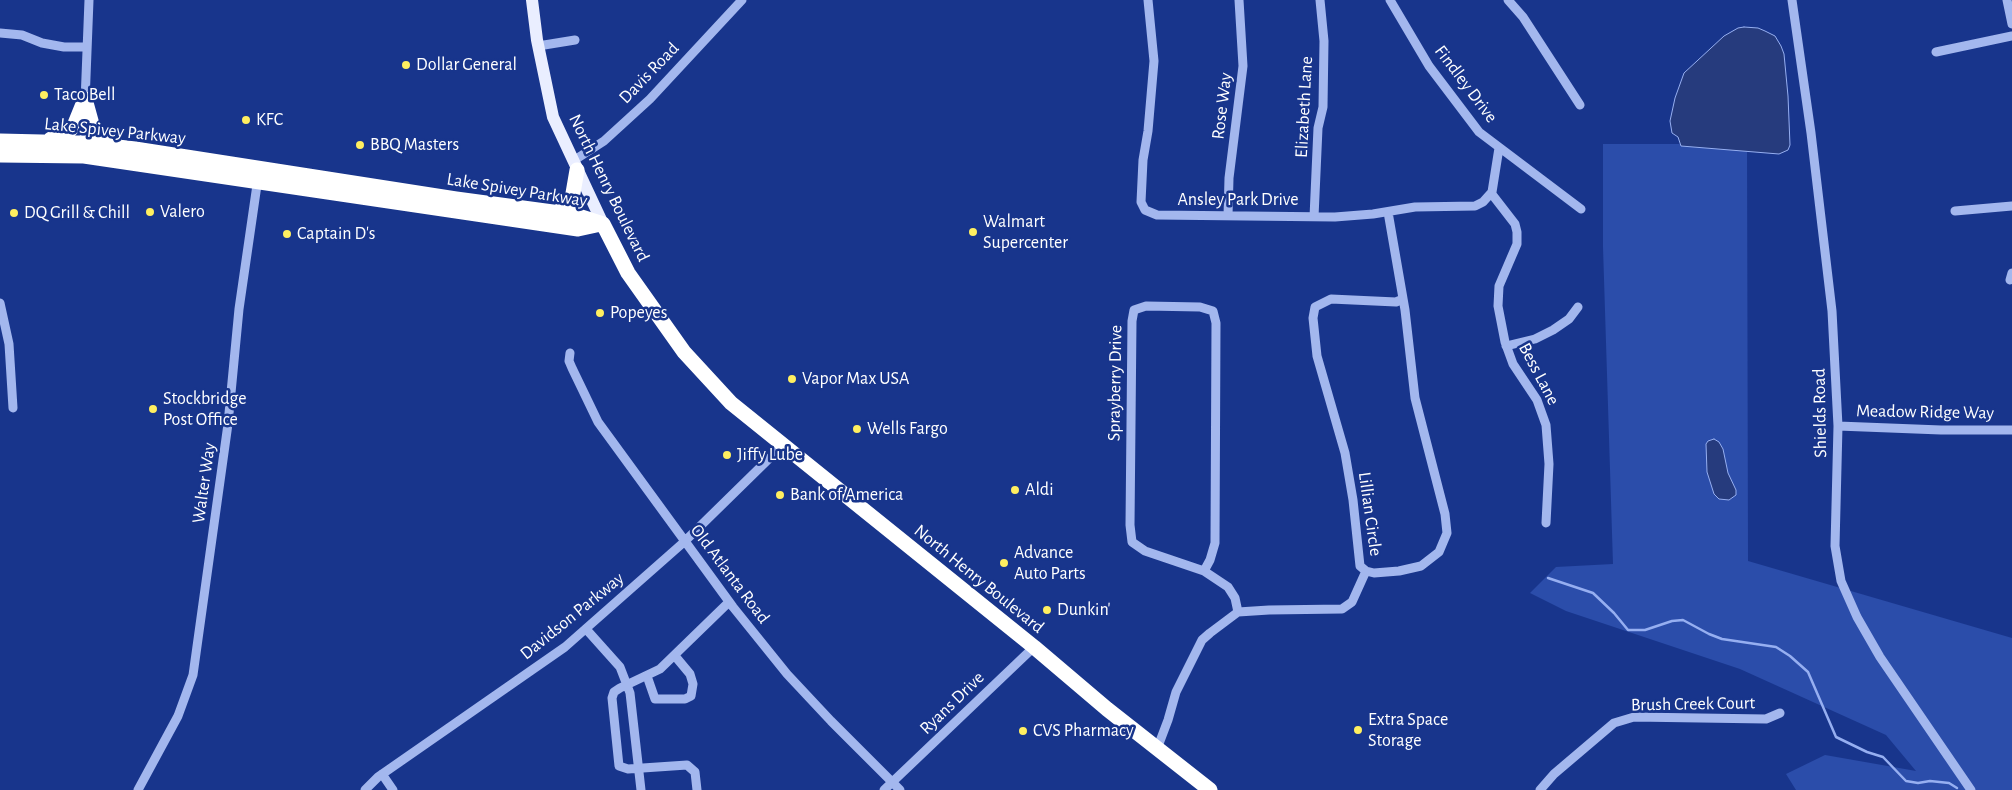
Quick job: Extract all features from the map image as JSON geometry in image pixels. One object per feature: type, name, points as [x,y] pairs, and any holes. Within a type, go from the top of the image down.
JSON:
[{"type":"highway","points":[[42,141],[68,132],[74,126],[86,99]]},
{"type":"highway","points":[[86,99],[93,128],[101,138],[108,142],[149,152]]},
{"type":"highway","name":"Lake Spivey Parkway","points":[[0,141],[42,141],[259,175],[578,229],[603,224]]},
{"type":"highway","name":"Lake Spivey Parkway","points":[[0,155],[84,149],[149,152],[259,175],[556,212],[575,215],[603,224]]},
{"type":"highway","points":[[556,212],[569,205],[572,199],[575,165]]},
{"type":"highway","name":"North Henry Boulevard","points":[[603,224],[628,273],[684,352],[731,403],[1210,790]]},
{"type":"main road","name":"North Henry Boulevard","points":[[532,0],[538,46],[553,118],[603,224]]},
{"type":"street","points":[[84,149],[89,0]]},
{"type":"street","name":"Davis Road","points":[[575,165],[650,98],[742,0]]},
{"type":"street","name":"Ansley Park Drive","points":[[1148,0],[1154,61],[1148,131],[1143,160],[1142,202],[1145,210],[1157,216],[1314,217],[1373,214],[1415,207],[1475,206],[1483,202],[1492,193]]},
{"type":"street","name":"Rose Way","points":[[1228,216],[1230,178],[1243,66],[1238,0]]},
{"type":"street","name":"Elizabeth Lane","points":[[1314,217],[1318,128],[1323,108],[1324,41],[1320,0]]},
{"type":"street","name":"Findley Drive","points":[[1390,0],[1429,66],[1479,132],[1581,209]]},
{"type":"street","points":[[1508,0],[1523,17],[1580,105]]},
{"type":"street","name":"Shields Road","points":[[1792,0],[1811,133],[1816,192],[1832,311],[1838,426],[1834,546],[1841,581],[1857,617],[1880,657],[1972,790]]},
{"type":"street","points":[[2007,0],[2012,24]]},
{"type":"street","points":[[0,33],[22,35],[42,43],[64,47],[87,48]]},
{"type":"street","points":[[1936,52],[2012,36]]},
{"type":"street","points":[[538,46],[575,40]]},
{"type":"street","points":[[1492,193],[1499,148]]},
{"type":"street","name":"Walter Way","points":[[138,790],[178,716],[193,674],[228,424],[239,309],[259,175]]},
{"type":"street","name":"Bess Lane","points":[[1492,193],[1514,224],[1517,232],[1516,244],[1499,286],[1500,321],[1513,364],[1536,400],[1546,425],[1549,442],[1546,522]]},
{"type":"street","points":[[1955,211],[2012,206]]},
{"type":"street","name":"Lillian Circle","points":[[1388,212],[1403,300],[1415,398],[1445,514],[1447,533],[1439,552],[1421,566],[1383,573],[1366,571],[1360,566],[1358,559],[1353,500],[1340,433],[1317,356],[1313,318],[1315,307],[1321,302],[1336,298],[1396,302],[1403,300]]},
{"type":"street","points":[[0,303],[9,344],[13,408]]},
{"type":"street","name":"Sprayberry Drive","points":[[1204,571],[1210,560],[1215,543],[1216,323],[1213,311],[1200,307],[1146,306],[1134,310],[1132,321],[1130,515],[1132,542],[1145,551],[1204,571],[1228,587],[1235,598],[1238,612]]},
{"type":"street","points":[[1506,346],[1535,339],[1553,330],[1569,319],[1578,307]]},
{"type":"street","name":"Old Atlanta Road","points":[[570,353],[569,361],[598,422],[729,602],[783,670],[831,722],[900,790]]},
{"type":"street","name":"Meadow Ridge Way","points":[[1838,426],[1941,430],[2012,430]]},
{"type":"street","name":"Davidson Parkway","points":[[365,790],[382,774],[565,647],[684,542],[783,445]]},
{"type":"street","points":[[1157,749],[1176,692],[1202,640],[1238,612],[1342,609],[1352,602],[1366,571]]},
{"type":"street","points":[[697,790],[695,772],[687,765],[625,769],[618,765],[612,698],[614,692],[660,669],[729,602]]},
{"type":"street","points":[[586,629],[620,667],[627,685],[632,704],[641,790]]},
{"type":"street","name":"Ryans Drive","points":[[884,790],[1034,647]]},
{"type":"street","points":[[647,676],[657,699],[691,696],[693,684],[690,674],[686,666],[674,656]]},
{"type":"street","name":"Brush Creek Court","points":[[1540,790],[1554,774],[1614,723],[1634,717],[1766,719],[1780,713]]},
{"type":"street","points":[[382,774],[393,790]]},
{"type":"shaded area","points":[[1738,28],[1758,28],[1775,36],[1784,54],[1788,96],[1790,145],[1788,150],[1779,154],[1681,146],[1678,137],[1672,133],[1670,121],[1675,98],[1684,73],[1724,36]]},
{"type":"shaded area","points":[[1603,144],[1747,144],[1748,561],[2012,638],[2012,790],[1796,790],[1786,774],[1825,755],[1916,771],[1886,735],[1740,669],[1566,611],[1530,593],[1556,567],[1613,564],[1603,247]]},
{"type":"shaded area","points":[[1714,439],[1719,442],[1723,449],[1728,473],[1736,490],[1736,495],[1729,500],[1719,499],[1714,494],[1707,472],[1706,444]]},
{"type":"waterway","points":[[1548,578],[1593,593],[1614,613],[1628,630],[1645,630],[1672,621],[1683,620],[1722,639],[1776,647],[1790,656],[1808,672],[1836,737],[1867,752],[1883,757],[1906,781],[1949,783],[1957,788]]},
{"type":"place","name":"Dollar General","points":[[406,65]]},
{"type":"place","name":"Taco Bell","points":[[44,95]]},
{"type":"place","name":"KFC","points":[[246,120]]},
{"type":"place","name":"BBQ Masters","points":[[360,145]]},
{"type":"place","name":"Valero","points":[[150,212]]},
{"type":"place","name":"DQ Grill & Chill","points":[[14,213]]},
{"type":"place","name":"Walmart Supercenter","points":[[973,232]]},
{"type":"place","name":"Captain D's","points":[[287,234]]},
{"type":"place","name":"Popeyes","points":[[600,313]]},
{"type":"place","name":"Vapor Max USA","points":[[792,379]]},
{"type":"place","name":"Stockbridge Post Office","points":[[153,409]]},
{"type":"place","name":"Wells Fargo","points":[[857,429]]},
{"type":"place","name":"Jiffy Lube","points":[[727,455]]},
{"type":"place","name":"Aldi","points":[[1015,490]]},
{"type":"place","name":"Bank of America","points":[[780,495]]},
{"type":"place","name":"Advance Auto Parts","points":[[1004,563]]},
{"type":"place","name":"Dunkin'","points":[[1047,610]]},
{"type":"place","name":"Extra Space Storage","points":[[1358,730]]},
{"type":"place","name":"CVS Pharmacy","points":[[1023,731]]}]
